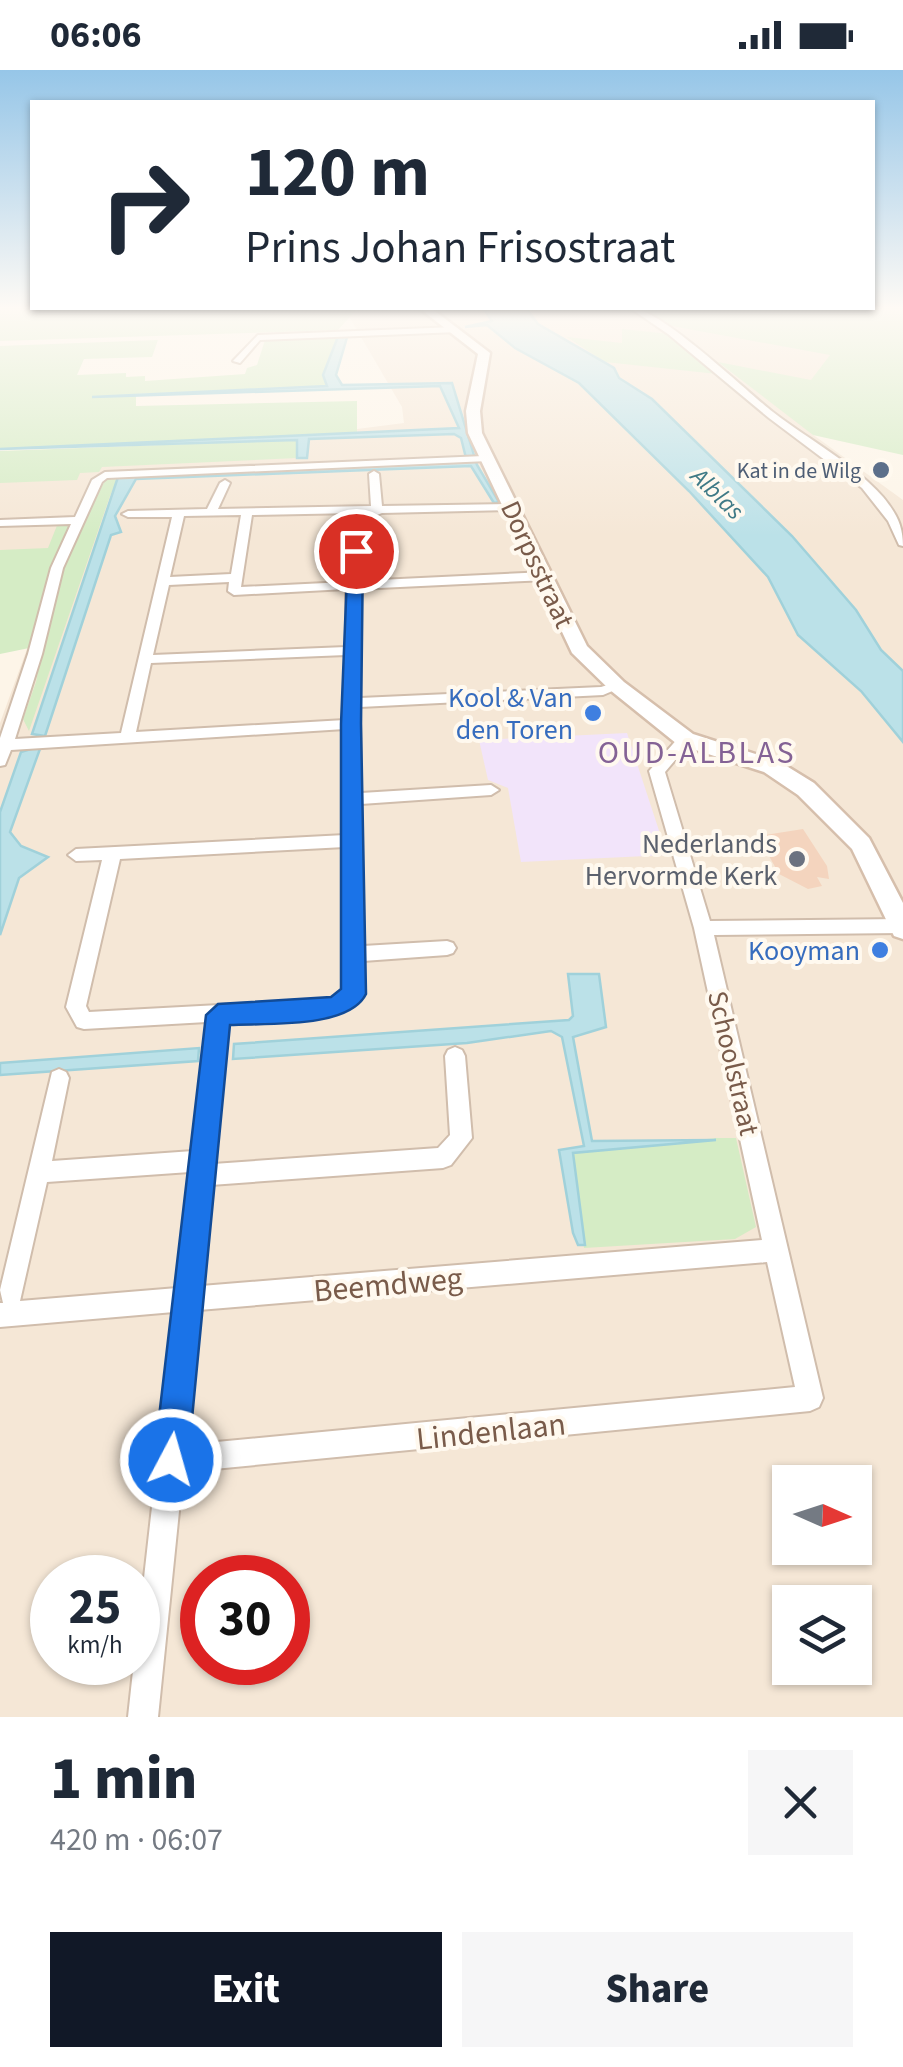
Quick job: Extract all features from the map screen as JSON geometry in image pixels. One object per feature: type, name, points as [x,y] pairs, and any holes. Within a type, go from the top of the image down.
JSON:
[{"type":"street","name":"Dorpsstraat","points":[[480,383],[470,413],[484,459],[547,576],[579,648],[617,686],[685,740],[772,767],[806,789],[861,844],[901,922]]},
{"type":"street","points":[[733,383],[771,416],[866,486],[886,507],[903,542]]},
{"type":"street","points":[[0,762],[36,654],[49,593],[96,480],[105,475],[484,459]]},
{"type":"street","points":[[112,855],[77,1016],[97,1022],[336,1007],[354,994],[352,583],[374,474]]},
{"type":"street","points":[[211,512],[226,482]]},
{"type":"street","points":[[128,514],[512,507]]},
{"type":"street","points":[[128,735],[179,512]]},
{"type":"street","points":[[247,512],[234,590],[547,576]]},
{"type":"street","points":[[0,524],[79,520]]},
{"type":"street","points":[[163,581],[236,578]]},
{"type":"street","points":[[145,659],[353,651]]},
{"type":"street","points":[[354,703],[603,691],[617,686]]},
{"type":"street","points":[[6,745],[351,724]]},
{"type":"street","name":"Schoolstraat","points":[[685,740],[657,771],[703,928],[810,1398]]},
{"type":"street","points":[[352,799],[491,790]]},
{"type":"street","points":[[76,855],[353,841]]},
{"type":"street","points":[[703,928],[901,922]]},
{"type":"street","points":[[355,954],[447,948]]},
{"type":"street","points":[[144,1717],[218,1015]]},
{"type":"street","points":[[38,1172],[443,1158],[461,1138],[455,1056]]},
{"type":"street","points":[[6,1304],[58,1078]]},
{"type":"street","name":"Beemdweg","points":[[6,1304],[188,1302],[776,1250]]},
{"type":"street","name":"Lindenlaan","points":[[171,1460],[810,1398]]},
{"type":"shaded area","points":[[388,383],[829,383],[812,434],[903,500],[903,1717],[0,1717],[0,723],[47,594],[0,597],[0,475],[404,423],[402,407]]},
{"type":"shaded area","points":[[627,733],[667,855],[521,862],[508,788],[488,780],[479,740]]},
{"type":"green space","points":[[0,383],[327,383],[328,386],[136,394],[136,406],[357,401],[357,434],[0,449]]},
{"type":"green space","points":[[745,383],[903,383],[903,455],[813,435]]},
{"type":"green space","points":[[298,440],[297,458],[102,467],[99,472],[80,473],[77,480],[0,483],[0,451]]},
{"type":"green space","points":[[118,477],[29,731],[23,719],[36,682],[53,592],[102,486],[106,479]]},
{"type":"green space","points":[[58,523],[75,525],[43,595],[34,647],[0,654],[0,550],[48,548]]},
{"type":"green space","points":[[736,1138],[756,1227],[735,1239],[584,1248],[573,1153]]},
{"type":"water","points":[[326,383],[452,383],[477,465],[499,502],[494,503],[471,466],[136,479],[115,516],[121,532],[111,535],[45,736],[32,734],[118,477],[467,462],[461,438],[454,434],[309,439],[307,458],[297,458],[297,440],[0,449],[459,428],[440,386],[92,397],[327,386]]},
{"type":"water","name":"Alblas","points":[[579,383],[627,383],[652,399],[792,536],[856,610],[881,650],[903,671],[903,742],[861,691],[798,635],[768,577],[689,491]]},
{"type":"water","points":[[41,746],[10,832],[21,846],[48,857],[19,878],[0,935],[0,812],[21,752]]},
{"type":"water","points":[[568,974],[599,974],[606,1027],[573,1037],[592,1141],[716,1140],[573,1153],[585,1245],[578,1245],[573,1233],[559,1150],[584,1146],[562,1037],[551,1031],[467,1043],[233,1059],[234,1044],[569,1020],[573,1016]]},
{"type":"water","points":[[199,1048],[198,1061],[0,1075],[0,1063]]},
{"type":"building","name":"Nederlands Hervormde Kerk","points":[[803,829],[827,866],[829,879],[817,877],[822,886],[808,889],[779,874],[758,836]]},
{"type":"place","name":"Kat in de Wilg","points":[[881,470]]},
{"type":"place","name":"Kool & Van den Toren","points":[[593,713]]},
{"type":"place","name":"Nederlands Hervormde Kerk","points":[[797,859]]},
{"type":"place","name":"Kooyman","points":[[880,950]]},
{"type":"district","name":"OUD-ALBLAS","points":[[697,752]]},
{"type":"route","points":[[171,1460],[218,1015],[336,1007],[354,994],[351,724],[352,583],[356,551]]}]
